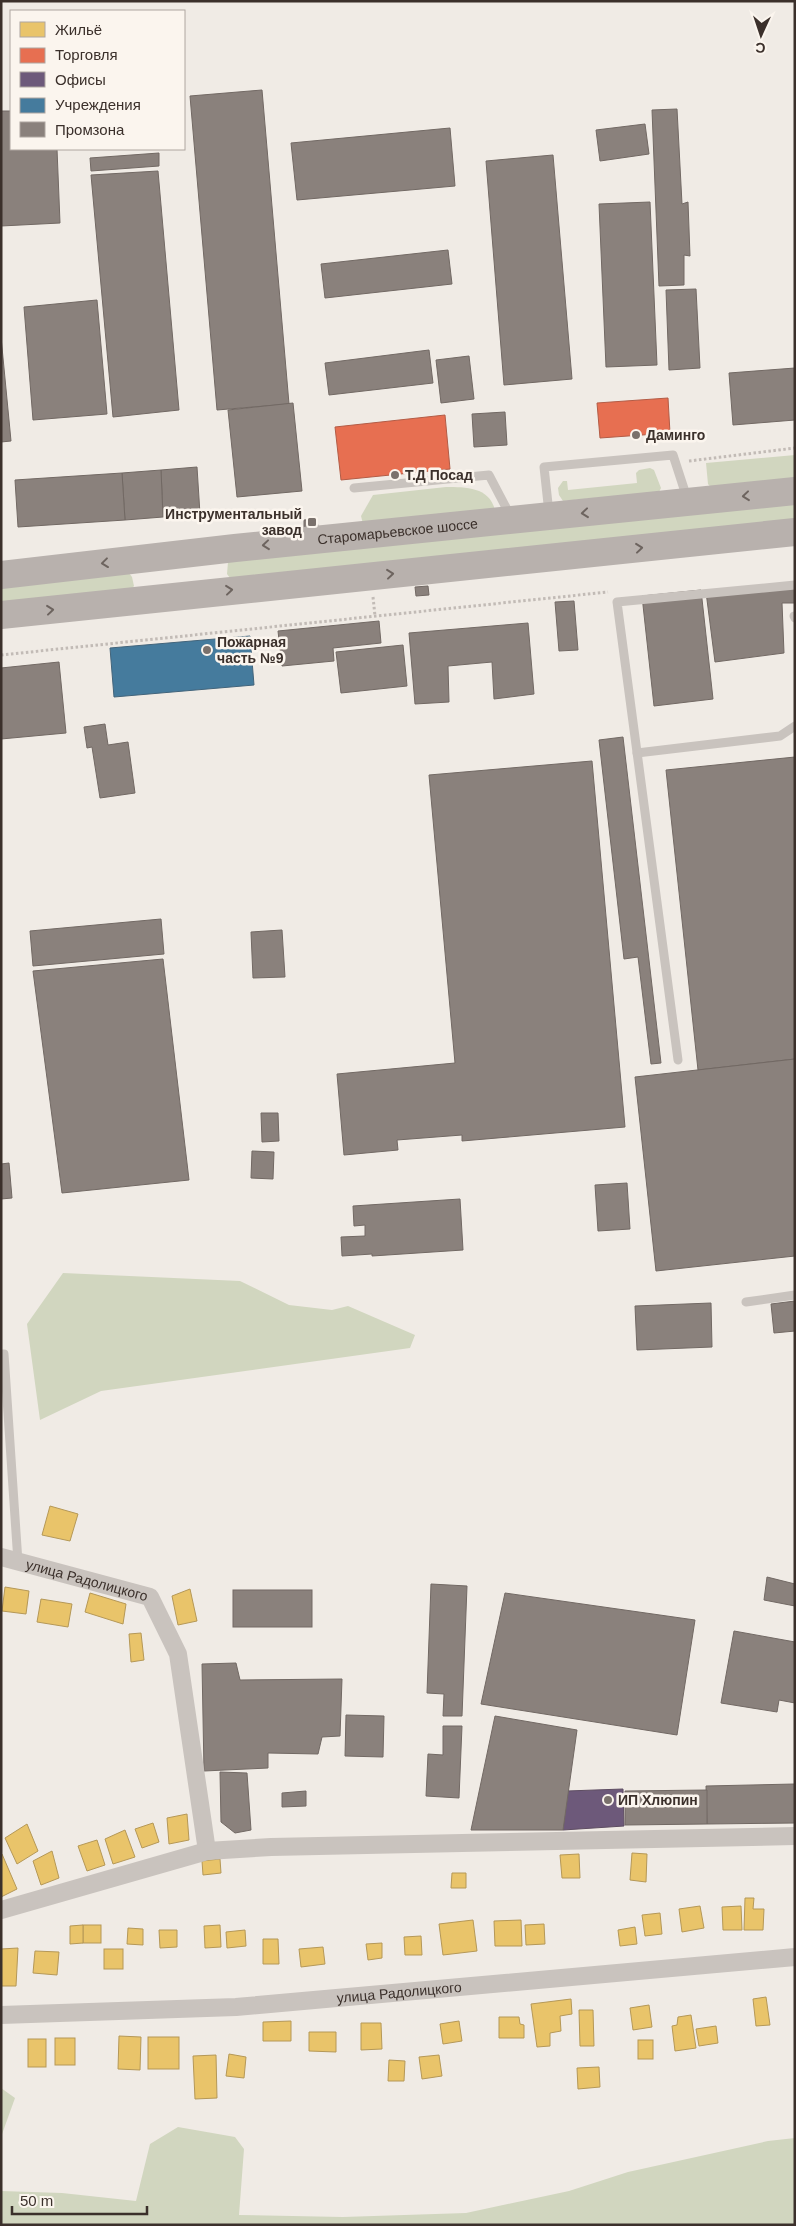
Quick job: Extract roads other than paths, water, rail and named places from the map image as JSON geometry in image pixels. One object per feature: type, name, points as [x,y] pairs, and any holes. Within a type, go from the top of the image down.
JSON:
[{"type":"main road","name":"Старомарьевское шоссе","points":[[1,575],[189,553],[795,491]]},
{"type":"main road","points":[[1,615],[795,532]]},
{"type":"main road","points":[[189,553],[194,594]]},
{"type":"street","name":"улица Радолицкого","points":[[9,1559],[150,1597],[178,1654],[207,1851]]},
{"type":"street","points":[[1,1910],[207,1851],[281,1847],[795,1836]]},
{"type":"street","name":"улица Радолицкого","points":[[1,2014],[236,2007],[795,1957]]},
{"type":"lane","points":[[549,516],[544,467],[673,455],[689,502]]},
{"type":"lane","points":[[354,488],[489,475],[512,520]]},
{"type":"lane","points":[[678,1060],[617,602],[795,585]]},
{"type":"lane","points":[[637,753],[780,736],[795,726]]},
{"type":"lane","points":[[746,1302],[795,1296]]},
{"type":"lane","points":[[1,1354],[4,1354],[9,1559]]},
{"type":"place","name":"Даминго","points":[[636,435]]},
{"type":"place","name":"Т.Д Посад","points":[[395,475]]},
{"type":"place","name":"Инструментальный завод","points":[[312,522]]},
{"type":"place","name":"Пожарная часть №9","points":[[207,650]]},
{"type":"place","name":"ИП Хлюпин","points":[[608,1800]]}]
